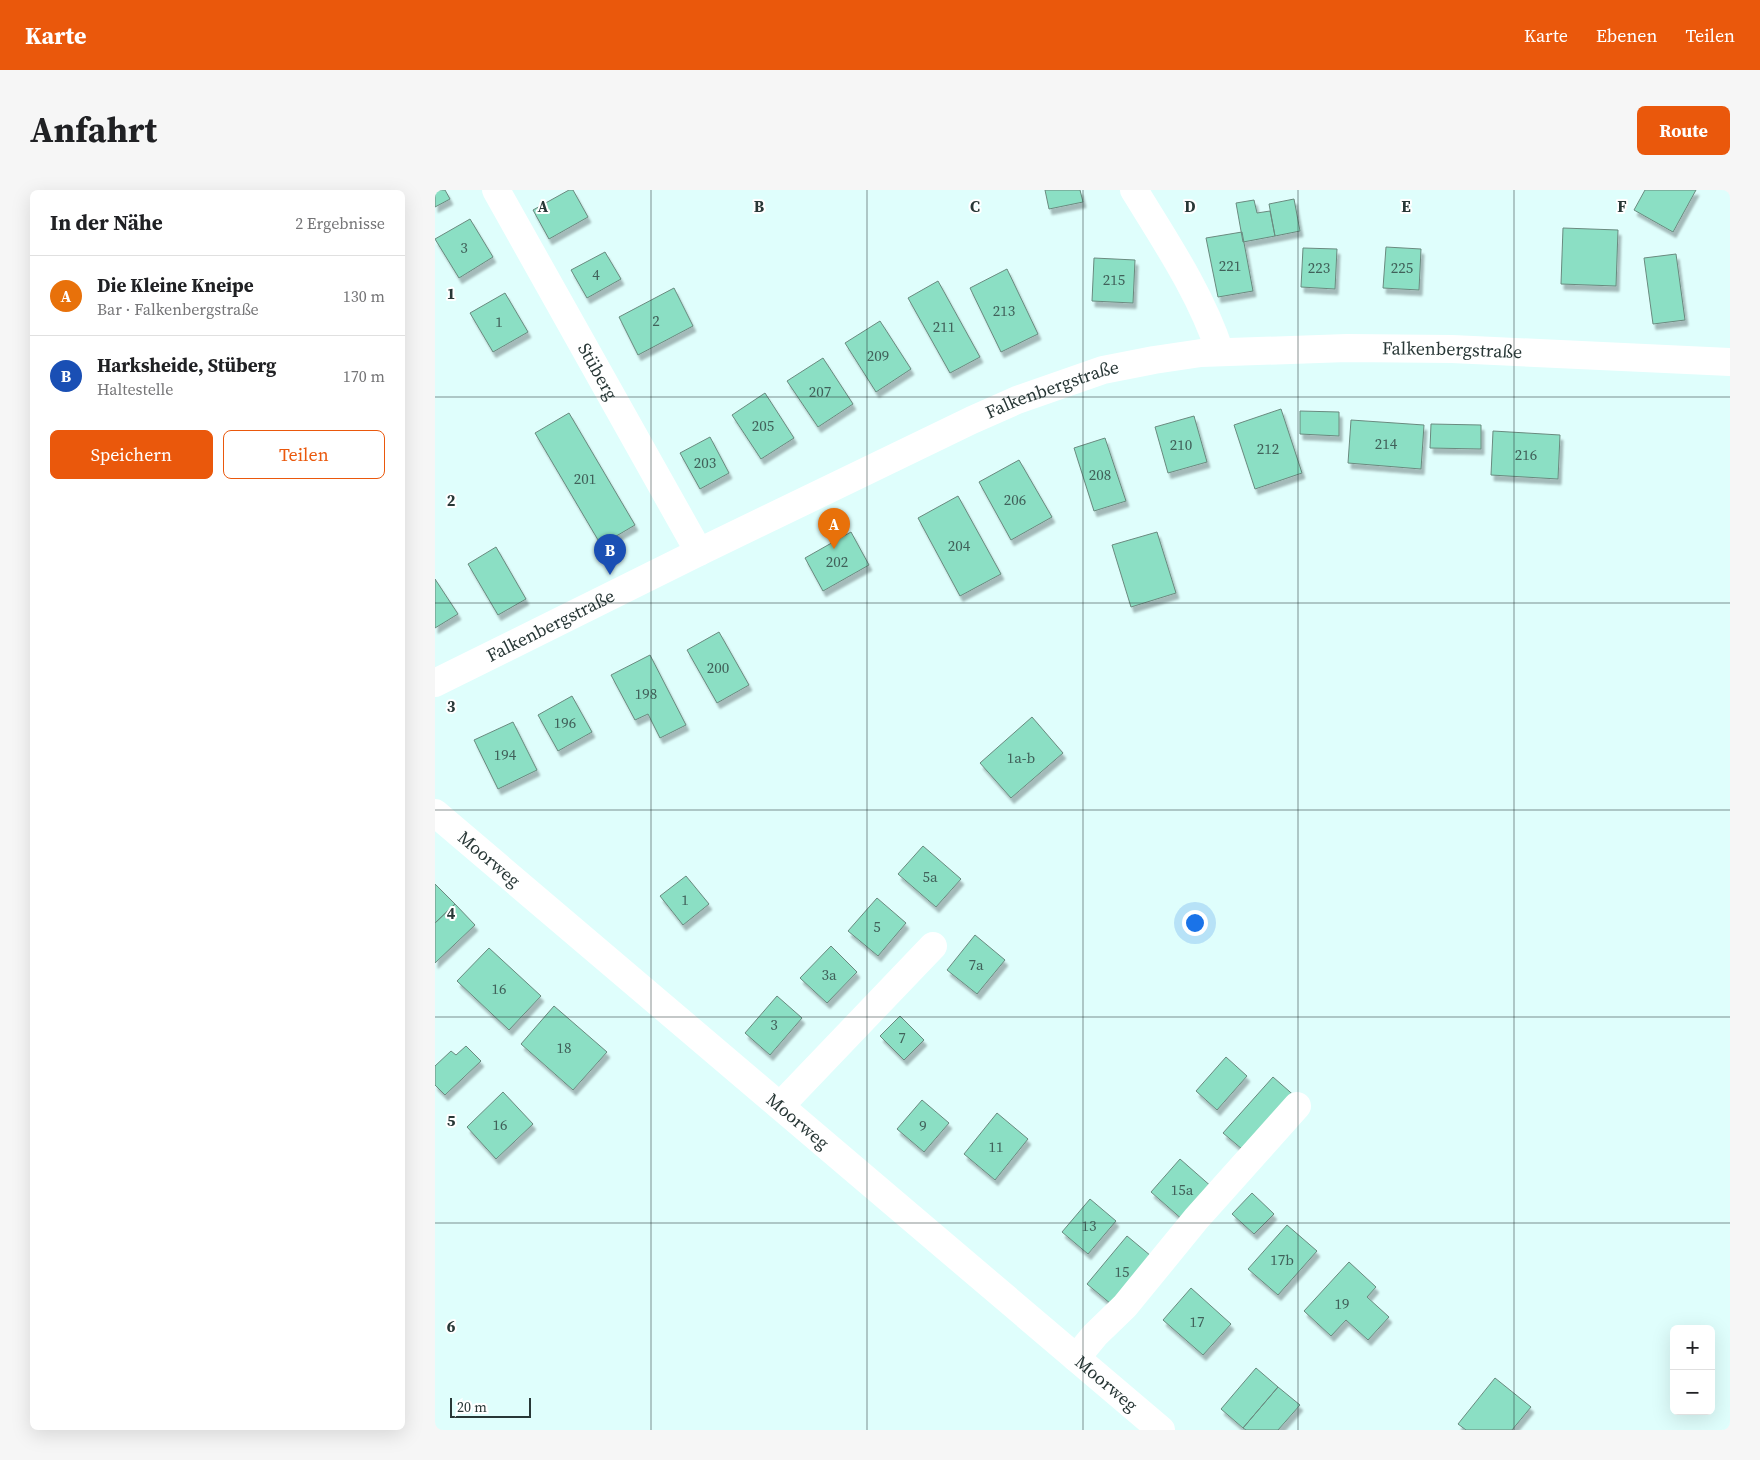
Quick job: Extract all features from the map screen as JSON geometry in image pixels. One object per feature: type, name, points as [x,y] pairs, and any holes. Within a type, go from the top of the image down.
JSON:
[{"type":"street","name":"Stüberg","points":[[496,190],[699,552]]},
{"type":"street","points":[[1134,190],[1190,284],[1210,322],[1221,352]]},
{"type":"street","name":"Falkenbergstraße","points":[[435,683],[699,552],[1017,400],[1103,370],[1154,360],[1221,352],[1347,348],[1452,349],[1730,362]]},
{"type":"street","name":"Moorweg","points":[[435,813],[1161,1430]]},
{"type":"street","points":[[780,1106],[933,946]]},
{"type":"street","points":[[1076,1358],[1095,1335],[1125,1306],[1196,1219],[1297,1106]]},
{"type":"building","points":[[435,190],[445,190],[450,199],[435,207]]},
{"type":"building","points":[[569,190],[573,190],[588,217],[549,239],[533,210]]},
{"type":"building","points":[[1045,190],[1080,190],[1083,202],[1049,209]]},
{"type":"building","points":[[1645,190],[1696,190],[1673,232],[1634,210]]},
{"type":"building","points":[[1294,199],[1300,231],[1275,236],[1269,204]]},
{"type":"building","points":[[1254,200],[1257,213],[1270,211],[1275,236],[1243,242],[1236,203]]},
{"type":"building","points":[[470,219],[493,257],[459,278],[435,239]]},
{"type":"building","points":[[1563,228],[1618,230],[1616,286],[1561,284]]},
{"type":"building","points":[[1242,232],[1253,291],[1218,297],[1206,238]]},
{"type":"building","points":[[1386,247],[1421,249],[1419,290],[1383,288]]},
{"type":"building","points":[[1303,248],[1337,249],[1335,289],[1301,287]]},
{"type":"building","points":[[605,252],[621,279],[587,298],[571,270]]},
{"type":"building","points":[[1676,254],[1685,320],[1653,324],[1644,258]]},
{"type":"building","points":[[1094,258],[1135,260],[1133,303],[1092,301]]},
{"type":"building","points":[[1007,269],[1038,334],[1001,352],[970,288]]},
{"type":"building","points":[[938,281],[980,357],[950,373],[908,298]]},
{"type":"building","points":[[674,288],[693,326],[638,355],[619,317]]},
{"type":"building","points":[[505,293],[528,332],[493,352],[470,313]]},
{"type":"building","points":[[880,321],[911,369],[876,392],[845,343]]},
{"type":"building","points":[[823,358],[853,404],[818,427],[787,381]]},
{"type":"building","points":[[765,393],[794,438],[761,459],[732,415]]},
{"type":"building","points":[[1281,409],[1302,473],[1255,489],[1234,425]]},
{"type":"building","points":[[1300,411],[1339,412],[1339,436],[1300,434]]},
{"type":"building","points":[[569,413],[635,525],[601,545],[535,433]]},
{"type":"building","points":[[1194,416],[1207,462],[1168,473],[1155,427]]},
{"type":"building","points":[[1351,420],[1424,425],[1421,469],[1348,463]]},
{"type":"building","points":[[1431,424],[1481,425],[1481,449],[1430,448]]},
{"type":"building","points":[[1493,431],[1560,435],[1558,479],[1491,475]]},
{"type":"building","points":[[710,437],[729,473],[700,489],[680,453]]},
{"type":"building","points":[[1105,438],[1126,501],[1094,511],[1074,448]]},
{"type":"building","points":[[1019,460],[1052,517],[1011,540],[979,482]]},
{"type":"building","points":[[958,496],[1001,574],[960,596],[918,518]]},
{"type":"building","points":[[851,532],[869,565],[823,591],[805,558]]},
{"type":"building","points":[[1157,532],[1176,593],[1131,607],[1112,545]]},
{"type":"building","points":[[496,547],[526,599],[498,615],[468,564]]},
{"type":"building","points":[[435,579],[458,614],[435,628]]},
{"type":"building","points":[[719,632],[749,685],[717,703],[687,650]]},
{"type":"building","points":[[650,655],[686,725],[660,738],[648,714],[635,720],[611,675]]},
{"type":"building","points":[[572,696],[592,732],[558,751],[538,715]]},
{"type":"building","points":[[1032,717],[1063,753],[1011,798],[980,763]]},
{"type":"building","points":[[513,722],[537,770],[498,789],[474,740]]},
{"type":"building","points":[[923,846],[961,879],[936,907],[898,874]]},
{"type":"building","points":[[686,876],[709,904],[683,925],[660,896]]},
{"type":"building","points":[[435,884],[455,904],[435,923]]},
{"type":"building","points":[[877,898],[906,923],[878,956],[848,931]]},
{"type":"building","points":[[455,904],[475,925],[435,963],[435,923]]},
{"type":"building","points":[[975,935],[1005,960],[977,994],[947,970]]},
{"type":"building","points":[[831,946],[857,972],[827,1003],[800,978]]},
{"type":"building","points":[[489,948],[541,996],[509,1030],[457,981]]},
{"type":"building","points":[[777,996],[802,1018],[770,1055],[745,1033]]},
{"type":"building","points":[[554,1006],[607,1052],[573,1090],[521,1044]]},
{"type":"building","points":[[900,1016],[924,1040],[904,1060],[880,1036]]},
{"type":"building","points":[[466,1046],[481,1061],[445,1095],[435,1085],[435,1066],[451,1051],[456,1055]]},
{"type":"building","points":[[1226,1057],[1247,1076],[1217,1110],[1196,1091]]},
{"type":"building","points":[[1273,1077],[1298,1099],[1249,1155],[1223,1133]]},
{"type":"building","points":[[503,1092],[533,1124],[496,1159],[467,1127]]},
{"type":"building","points":[[922,1100],[949,1123],[924,1152],[897,1129]]},
{"type":"building","points":[[997,1113],[1028,1139],[995,1180],[964,1154]]},
{"type":"building","points":[[1180,1159],[1213,1188],[1184,1221],[1151,1192]]},
{"type":"building","points":[[1252,1193],[1274,1214],[1254,1234],[1232,1214]]},
{"type":"building","points":[[1090,1199],[1116,1221],[1088,1254],[1062,1232]]},
{"type":"building","points":[[1287,1225],[1317,1251],[1278,1295],[1248,1269]]},
{"type":"building","points":[[1127,1236],[1157,1261],[1117,1309],[1087,1284]]},
{"type":"building","points":[[1349,1262],[1376,1287],[1367,1297],[1389,1317],[1368,1340],[1346,1320],[1331,1336],[1304,1311]]},
{"type":"building","points":[[1191,1288],[1231,1324],[1203,1355],[1163,1320]]},
{"type":"building","points":[[1256,1368],[1278,1387],[1243,1428],[1221,1409]]},
{"type":"building","points":[[1495,1378],[1531,1407],[1512,1430],[1466,1430],[1458,1424]]},
{"type":"building","points":[[1278,1387],[1300,1405],[1278,1430],[1246,1430],[1243,1428]]},
{"type":"place","name":"Die Kleine Kneipe","points":[[834,549]]},
{"type":"place","name":"Harksheide, Stüberg","points":[[610,575]]}]
